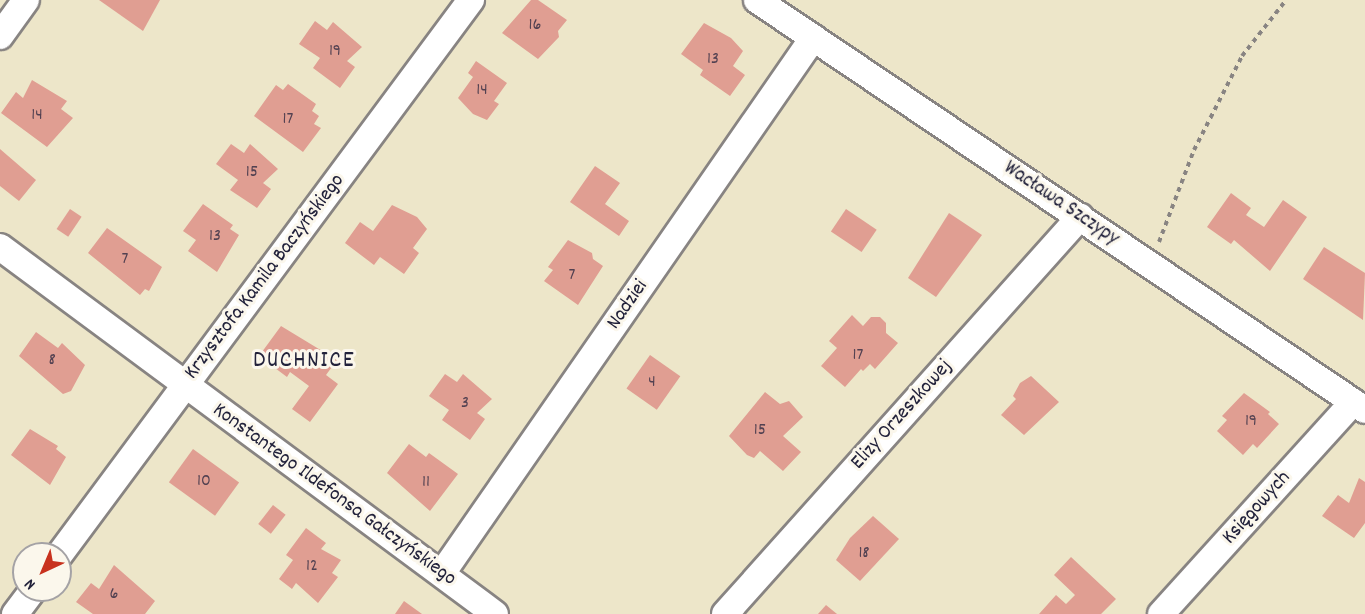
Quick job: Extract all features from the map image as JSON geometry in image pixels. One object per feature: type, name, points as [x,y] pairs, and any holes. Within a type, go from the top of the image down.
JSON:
[{"type":"street","points":[[0,36],[26,0]]},
{"type":"street","name":"Krzysztofa Kamila Baczyńskiego","points":[[69,542],[471,0]]},
{"type":"street","name":"Wacława Szczypy","points":[[758,0],[1359,406]]},
{"type":"street","name":"Nadziei","points":[[443,572],[813,38]]},
{"type":"street","name":"Elizy Orzeszkowej","points":[[725,614],[1080,217]]},
{"type":"street","name":"Konstantego Ildefonsa Gałczyńskiego","points":[[0,247],[184,387],[443,572],[495,614]]},
{"type":"street","name":"Księgowych","points":[[1161,614],[1359,406]]},
{"type":"path","points":[[1152,266],[1194,150],[1242,56],[1286,0]]},
{"type":"building","points":[[99,0],[160,0],[143,31]]},
{"type":"building","points":[[531,0],[538,0],[567,20],[558,31],[559,37],[538,59],[502,33]]},
{"type":"building","points":[[315,21],[327,30],[333,22],[362,47],[347,61],[355,67],[340,88],[313,68],[320,58],[299,44]]},
{"type":"building","points":[[704,23],[731,38],[743,51],[733,66],[745,75],[730,96],[700,75],[703,70],[681,54]]},
{"type":"building","points":[[476,61],[507,83],[494,101],[499,104],[487,120],[473,114],[458,98],[473,77],[468,73]]},
{"type":"building","points":[[32,80],[67,101],[61,109],[73,118],[47,147],[1,113],[16,92],[23,98]]},
{"type":"building","points":[[288,84],[316,104],[312,111],[319,116],[314,124],[321,128],[303,152],[254,116],[276,85],[283,90]]},
{"type":"building","points":[[231,144],[244,153],[250,144],[278,169],[263,183],[271,189],[257,208],[230,190],[238,180],[216,164]]},
{"type":"building","points":[[0,149],[36,180],[19,201],[0,186]]},
{"type":"building","points":[[595,166],[620,183],[605,204],[629,221],[619,236],[570,202]]},
{"type":"building","points":[[1231,193],[1251,208],[1246,215],[1264,227],[1283,200],[1307,217],[1270,271],[1234,240],[1231,244],[1207,227]]},
{"type":"building","points":[[203,204],[233,225],[230,229],[239,235],[217,272],[188,251],[196,240],[183,231]]},
{"type":"building","points":[[392,205],[417,217],[427,229],[413,248],[419,253],[404,274],[380,257],[374,265],[345,243],[360,222],[373,231]]},
{"type":"building","points":[[70,209],[82,217],[68,237],[57,229]]},
{"type":"building","points":[[846,209],[877,230],[862,252],[831,231]]},
{"type":"building","points":[[949,213],[982,235],[936,297],[908,278]]},
{"type":"building","points":[[107,228],[162,267],[149,291],[145,289],[140,295],[88,253]]},
{"type":"building","points":[[568,240],[592,253],[593,259],[603,266],[578,305],[544,281],[553,270],[548,267]]},
{"type":"building","points":[[1324,247],[1365,273],[1363,320],[1303,279]]},
{"type":"building","points":[[852,315],[863,326],[871,317],[880,317],[886,323],[886,333],[898,343],[875,369],[870,364],[863,371],[861,369],[845,387],[821,366],[837,348],[829,341]]},
{"type":"building","points":[[281,326],[337,360],[326,375],[338,384],[310,422],[292,409],[309,386],[290,372],[287,377],[259,356]]},
{"type":"building","points":[[36,332],[58,348],[62,343],[85,365],[71,391],[63,394],[19,356]]},
{"type":"building","points":[[650,355],[680,376],[657,410],[626,389]]},
{"type":"building","points":[[445,374],[457,382],[463,374],[492,399],[477,413],[485,419],[470,440],[442,420],[449,410],[429,396]]},
{"type":"building","points":[[1031,376],[1059,402],[1024,435],[1001,415],[1016,399],[1013,396],[1020,383]]},
{"type":"building","points":[[765,392],[780,404],[789,401],[803,417],[783,436],[801,452],[783,471],[760,451],[754,458],[747,455],[729,436]]},
{"type":"building","points":[[1244,393],[1270,412],[1268,414],[1279,424],[1257,448],[1253,444],[1243,455],[1217,431],[1227,420],[1222,416]]},
{"type":"building","points":[[30,429],[58,446],[56,449],[66,457],[50,485],[11,455]]},
{"type":"building","points":[[409,444],[426,457],[429,453],[458,474],[430,511],[387,473]]},
{"type":"building","points":[[193,449],[239,483],[215,516],[169,482]]},
{"type":"building","points":[[1359,478],[1365,482],[1365,523],[1354,538],[1322,516],[1338,495],[1349,503]]},
{"type":"building","points":[[273,505],[286,515],[271,534],[258,524]]},
{"type":"building","points":[[873,516],[899,539],[860,581],[836,560],[850,538]]},
{"type":"building","points":[[306,528],[326,543],[321,549],[341,560],[332,573],[338,577],[318,603],[296,583],[292,589],[279,579],[293,560],[286,555]]},
{"type":"building","points":[[1071,557],[1116,599],[1101,614],[1039,614],[1056,595],[1066,604],[1075,595],[1054,575]]},
{"type":"building","points":[[114,565],[155,601],[145,614],[93,614],[76,602],[91,583],[99,589]]},
{"type":"building","points":[[404,601],[422,614],[395,614]]},
{"type":"building","points":[[826,605],[837,614],[818,614]]},
{"type":"district","name":"DUCHNICE","points":[[304,362]]}]
